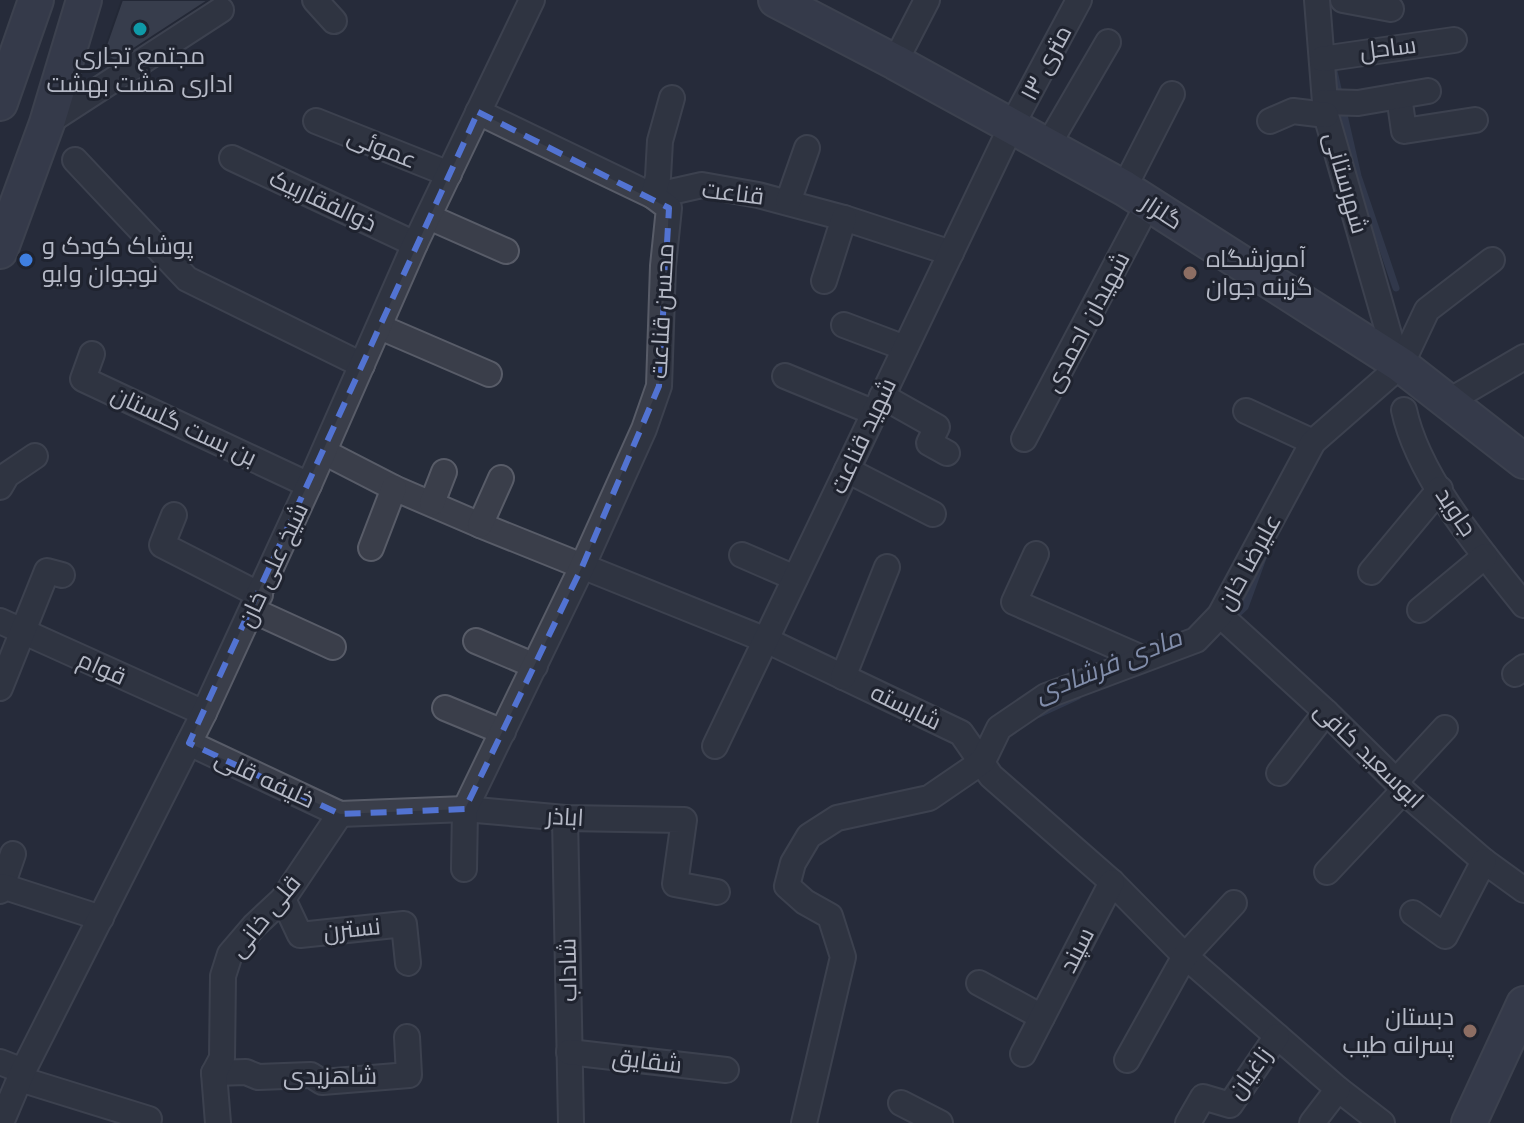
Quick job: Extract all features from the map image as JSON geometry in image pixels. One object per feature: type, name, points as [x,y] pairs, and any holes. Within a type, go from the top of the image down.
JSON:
[{"type":"main road","points":[[0,103],[36,0]]},
{"type":"main road","points":[[0,251],[47,123],[84,0]]},
{"type":"main road","name":"گلزار","points":[[791,3],[1136,196],[1399,364],[1524,461]]},
{"type":"main road","points":[[1472,1121],[1524,1004]]},
{"type":"street","points":[[315,0],[334,21]]},
{"type":"street","name":"شیخ علی خان","points":[[1,1123],[22,1075],[204,713],[415,244],[532,0]]},
{"type":"street","points":[[895,62],[927,0]]},
{"type":"street","name":"۱۳ متری","points":[[1012,125],[1079,0]]},
{"type":"street","name":"شهرستانی","points":[[1317,0],[1326,109],[1399,364]]},
{"type":"street","points":[[1344,0],[1391,9]]},
{"type":"street","points":[[47,123],[222,3]]},
{"type":"street","name":"ساحل","points":[[1322,59],[1454,40]]},
{"type":"street","points":[[1048,145],[1108,42]]},
{"type":"street","points":[[1270,121],[1293,111],[1326,109],[1428,91]]},
{"type":"street","name":"شهیدان احمدی","points":[[1024,439],[1066,365],[1136,196],[1172,94]]},
{"type":"street","points":[[1399,96],[1404,131],[1475,120]]},
{"type":"street","points":[[478,112],[653,196],[658,177],[660,141],[672,98]]},
{"type":"street","name":"عموئی","points":[[316,121],[449,174]]},
{"type":"street","name":"شهید قناعت","points":[[715,746],[1012,125]]},
{"type":"street","points":[[788,202],[807,148]]},
{"type":"street","name":"ذوالفقاربیک","points":[[232,158],[415,244]]},
{"type":"street","points":[[75,160],[187,279],[362,365]]},
{"type":"street","name":"قناعت","points":[[653,196],[702,185],[788,202],[951,253]]},
{"type":"street","name":"محسن قناعت","points":[[582,567],[644,429],[659,386],[663,266],[669,208],[653,196]]},
{"type":"street","points":[[429,217],[506,251]]},
{"type":"street","points":[[824,281],[844,218]]},
{"type":"street","points":[[1399,364],[1427,310],[1492,260]]},
{"type":"street","points":[[844,325],[905,348]]},
{"type":"street","points":[[380,327],[489,374]]},
{"type":"street","name":"بن بست گلستان","points":[[92,354],[83,379],[309,485]]},
{"type":"street","points":[[1449,401],[1524,357]]},
{"type":"street","name":"علیرضا خان","points":[[983,761],[999,728],[1046,696],[1196,640],[1220,615],[1313,442],[1399,364]]},
{"type":"street","points":[[785,376],[879,404],[946,419],[929,443],[947,453]]},
{"type":"street","name":"جاوید","points":[[1404,410],[1410,436],[1440,489],[1485,556],[1524,605]]},
{"type":"street","points":[[1246,411],[1313,442]]},
{"type":"street","name":"شایسته","points":[[324,452],[394,488],[480,525],[766,640],[961,733],[991,776],[1112,882],[1185,956],[1277,1036],[1308,1048],[1338,1089],[1382,1123]]},
{"type":"street","points":[[0,487],[7,475],[35,456]]},
{"type":"street","points":[[847,470],[933,514]]},
{"type":"street","points":[[432,503],[444,472]]},
{"type":"street","points":[[480,525],[501,478]]},
{"type":"street","points":[[371,548],[394,488]]},
{"type":"street","points":[[1371,572],[1440,489]]},
{"type":"street","points":[[174,515],[162,545],[333,647]]},
{"type":"street","points":[[1036,554],[1014,602],[1142,658]]},
{"type":"street","points":[[742,555],[795,578]]},
{"type":"street","points":[[1420,610],[1485,556]]},
{"type":"street","points":[[464,869],[465,809],[582,567]]},
{"type":"street","points":[[843,677],[887,567]]},
{"type":"street","points":[[0,688],[10,626],[47,571],[62,575]]},
{"type":"street","name":"ابوسعید کافی","points":[[1220,615],[1326,712],[1399,786],[1484,861],[1524,890]]},
{"type":"street","name":"قوام","points":[[10,626],[204,713]]},
{"type":"street","points":[[476,641],[535,666]]},
{"type":"street","points":[[445,708],[503,732]]},
{"type":"street","points":[[1279,773],[1326,712]]},
{"type":"street","points":[[1327,872],[1445,728]]},
{"type":"street","name":"خلیفه قلی","points":[[189,743],[340,814]]},
{"type":"street","points":[[804,1123],[843,957],[830,916],[805,902],[787,886],[793,863],[809,836],[837,818],[929,798],[983,761]]},
{"type":"street","name":"اباذر","points":[[340,814],[465,809],[565,818],[684,820],[675,884],[717,892]]},
{"type":"street","name":"قلی خانی","points":[[218,1123],[214,1073],[222,1058],[223,976],[230,954],[283,899],[340,814]]},
{"type":"street","name":"شاداب","points":[[565,818],[571,1123]]},
{"type":"street","points":[[13,854],[1,888],[101,918]]},
{"type":"street","points":[[1413,913],[1445,936],[1484,861]]},
{"type":"street","name":"سپند","points":[[1023,1054],[1112,882]]},
{"type":"street","name":"نسترن","points":[[283,899],[300,935],[404,924],[408,963]]},
{"type":"street","points":[[1127,1060],[1185,956],[1234,903]]},
{"type":"street","points":[[979,983],[1042,1017]]},
{"type":"street","name":"زاغیان","points":[[1188,1123],[1203,1097],[1230,1105],[1277,1036]]},
{"type":"street","name":"شاهزیدی","points":[[214,1073],[246,1072],[258,1077],[311,1075],[322,1082],[409,1075],[407,1037]]},
{"type":"street","name":"شقایق","points":[[569,1052],[726,1070]]},
{"type":"street","points":[[0,1062],[22,1075],[116,1116],[149,1119]]},
{"type":"street","points":[[1312,1123],[1338,1089]]},
{"type":"street","points":[[901,1103],[940,1123]]},
{"type":"highlighted area","points":[[478,112],[669,208],[659,386],[582,567],[465,809],[340,814],[189,743]]},
{"type":"building","name":"مجتمع تجاری اداری هشت بهشت","points":[[122,0],[209,0],[115,61],[103,54]]},
{"type":"waterway","name":"مادی فرشادی","points":[[1333,67],[1358,176],[1396,288]]},
{"type":"waterway","name":"مادی فرشادی","points":[[1230,621],[1245,607],[1264,555]]},
{"type":"waterway","name":"مادی فرشادی","points":[[1039,714],[1078,696]]},
{"type":"place","name":"مجتمع تجاری اداری هشت بهشت","points":[[140,29]]},
{"type":"place","name":"پوشاک کودک و نوجوان وایو","points":[[26,260]]},
{"type":"place","name":"آموزشگاه گزینه جوان","points":[[1190,273]]},
{"type":"place","name":"دبستان پسرانه طیب","points":[[1470,1031]]}]
